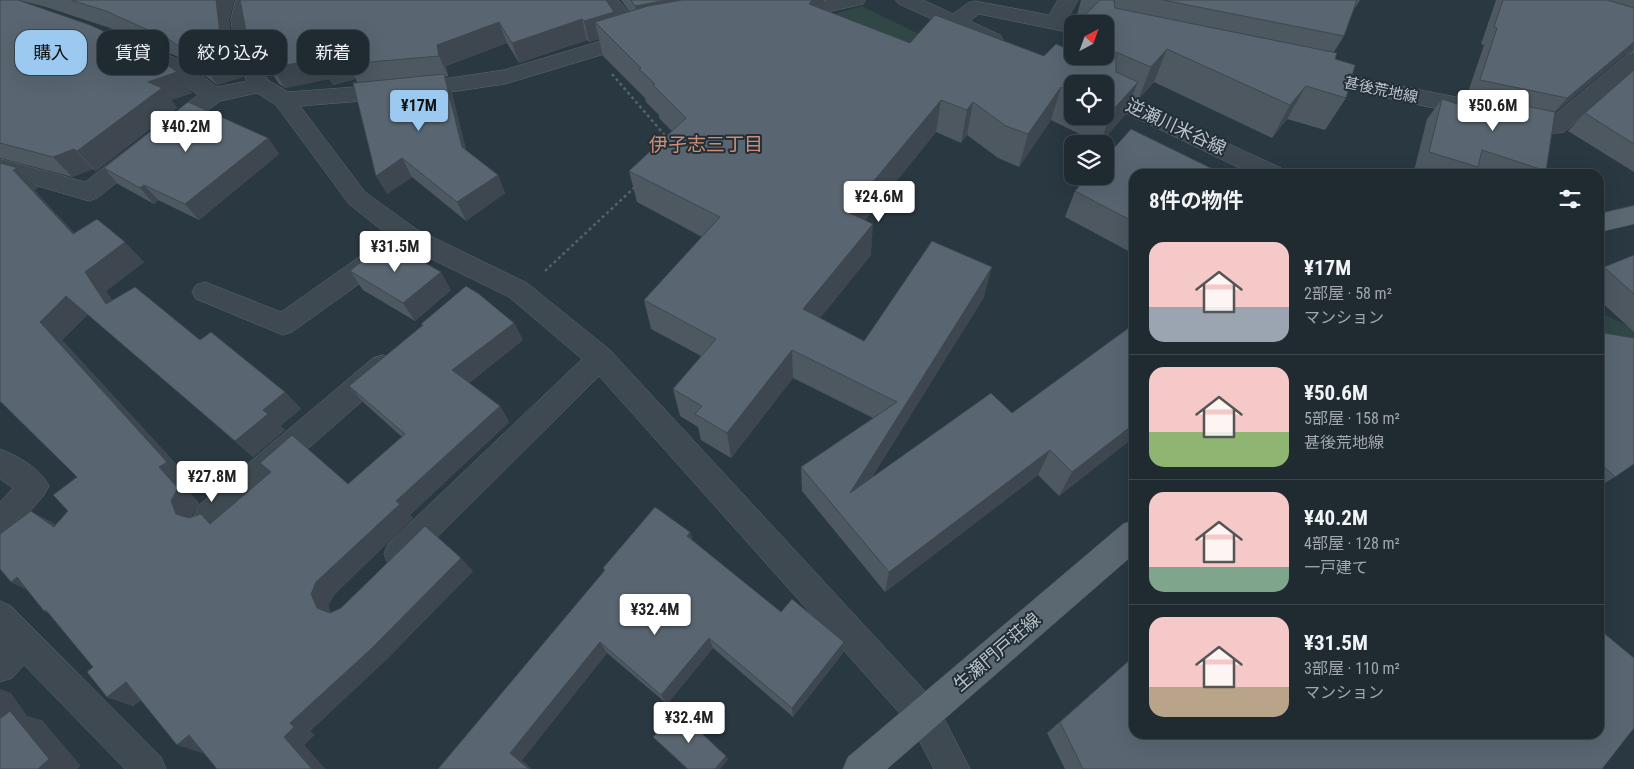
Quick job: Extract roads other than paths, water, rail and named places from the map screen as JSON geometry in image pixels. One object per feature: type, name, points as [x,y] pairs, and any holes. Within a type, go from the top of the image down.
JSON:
[{"type":"main road","points":[[1604,222],[1634,215]]},
{"type":"main road","name":"生瀬門戸荘線","points":[[860,769],[1129,538]]},
{"type":"street","points":[[246,0],[240,20],[248,62],[260,85],[284,100],[357,198],[407,236],[522,293],[600,358],[924,715],[953,769]]},
{"type":"street","points":[[608,0],[620,14],[633,38]]},
{"type":"street","points":[[765,20],[856,0]]},
{"type":"street","points":[[906,0],[1007,47]]},
{"type":"street","points":[[1066,15],[1068,0]]},
{"type":"street","points":[[956,22],[975,7],[1064,24]]},
{"type":"street","points":[[284,100],[423,90],[505,77],[660,31]]},
{"type":"street","name":"甚後荒地線","points":[[1297,72],[1556,126],[1634,60]]},
{"type":"street","points":[[169,64],[213,95]]},
{"type":"street","points":[[0,167],[89,192],[213,95],[260,85]]},
{"type":"street","name":"逆瀬川米谷線","points":[[1114,98],[1262,169]]},
{"type":"street","points":[[205,292],[283,324],[407,236]]},
{"type":"street","points":[[466,295],[488,276]]},
{"type":"street","points":[[209,516],[405,347]]},
{"type":"street","points":[[381,572],[600,358]]},
{"type":"street","points":[[0,462],[34,486],[0,524]]},
{"type":"street","points":[[0,617],[148,769]]},
{"type":"street","points":[[0,666],[24,642]]},
{"type":"district","name":"伊孑志三丁目","points":[[706,144]]}]
